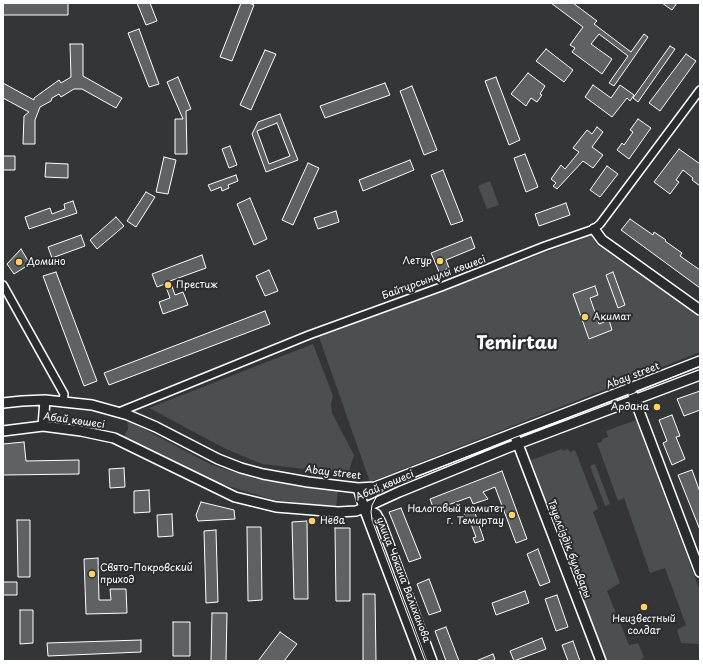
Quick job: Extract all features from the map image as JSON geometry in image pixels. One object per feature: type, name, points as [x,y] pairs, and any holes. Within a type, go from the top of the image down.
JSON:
[{"type":"street","name":"Байтұрсынұлы көшесі","points":[[119,412],[315,333],[594,229],[600,224],[700,90]]},
{"type":"street","points":[[594,229],[602,240],[700,310]]},
{"type":"street","points":[[3,284],[64,394],[63,402]]},
{"type":"street","name":"Abay street","points":[[3,403],[45,400],[92,405],[119,412],[142,421],[218,459],[241,468],[263,474],[358,488],[375,487],[700,361]]},
{"type":"street","name":"Абай көшесі","points":[[3,431],[43,426],[81,430],[114,438],[235,497],[276,507],[338,512],[356,511],[517,444],[700,375]]},
{"type":"street","points":[[630,388],[700,572]]},
{"type":"street","points":[[43,426],[45,400]]},
{"type":"street","name":"Тәуелсіздік бульвары","points":[[516,432],[517,444],[601,661]]},
{"type":"street","points":[[358,488],[364,508]]},
{"type":"street","points":[[381,523],[379,507],[385,498]]},
{"type":"street","name":"улица Чокана Валиханова","points":[[364,508],[376,514],[381,523],[432,661]]},
{"type":"street","name":"улица Чокана Валиханова","points":[[364,508],[422,661]]},
{"type":"street","points":[[338,512],[364,519],[371,527]]},
{"type":"shaded area","points":[[490,181],[499,205],[487,209],[478,186]]},
{"type":"shaded area","points":[[592,235],[596,244],[700,317],[700,352],[370,482],[319,337]]},
{"type":"shaded area","points":[[313,344],[333,396],[331,404],[332,413],[354,455],[348,474],[262,464],[226,449],[149,408]]},
{"type":"shaded area","points":[[127,420],[212,465],[256,479],[338,491],[336,507],[274,500],[218,483],[123,438],[128,429]]},
{"type":"shaded area","points":[[636,420],[700,591],[700,644],[681,643],[677,630],[686,625],[665,568],[650,573],[624,498],[618,501],[597,443],[602,442],[602,439],[608,437],[606,431]]},
{"type":"shaded area","points":[[562,449],[563,451],[568,449],[570,452],[575,450],[598,509],[593,512],[620,583],[607,591],[629,645],[638,643],[644,657],[640,661],[606,661],[531,460]]},
{"type":"shaded area","points":[[595,464],[610,504],[605,506],[590,466]]},
{"type":"building","points":[[3,3],[68,3],[68,15],[3,15]]},
{"type":"building","points":[[137,3],[150,3],[157,21],[146,25]]},
{"type":"building","points":[[241,3],[249,3],[254,5],[232,61],[220,57]]},
{"type":"building","points":[[551,3],[573,3],[597,21],[594,24],[631,52],[644,34],[648,37],[614,86],[609,83],[628,56],[599,34],[591,44],[612,59],[602,74],[572,52],[575,48],[570,45],[583,27]]},
{"type":"building","points":[[662,3],[677,3],[672,10]]},
{"type":"building","points":[[139,29],[159,84],[149,87],[128,33]]},
{"type":"building","points":[[70,44],[83,44],[83,76],[122,98],[116,108],[82,89],[74,89],[61,97],[59,94],[52,98],[51,101],[40,107],[35,120],[35,144],[23,144],[24,116],[29,112],[3,98],[3,83],[34,100],[34,98],[59,80],[61,83],[71,77]]},
{"type":"building","points":[[670,46],[675,49],[638,102],[633,98]]},
{"type":"building","points":[[546,49],[573,70],[564,82],[536,61]]},
{"type":"building","points":[[265,50],[276,54],[251,110],[240,105]]},
{"type":"building","points":[[686,54],[696,61],[660,111],[649,103]]},
{"type":"building","points":[[528,73],[545,86],[540,94],[542,95],[537,102],[531,98],[526,106],[511,94]]},
{"type":"building","points":[[178,77],[191,109],[186,111],[187,154],[175,154],[175,119],[183,119],[167,82]]},
{"type":"building","points":[[496,77],[520,140],[509,145],[485,81]]},
{"type":"building","points":[[385,83],[390,95],[325,118],[320,106]]},
{"type":"building","points":[[593,85],[611,98],[620,85],[634,95],[630,101],[627,98],[612,117],[585,97]]},
{"type":"building","points":[[412,86],[437,150],[424,155],[400,91]]},
{"type":"building","points":[[280,114],[298,160],[266,172],[252,134],[258,122]],"holes":[[[277,123],[290,156],[269,164],[257,131]]]},
{"type":"building","points":[[638,119],[651,128],[629,159],[617,150],[622,143],[624,145],[633,132],[630,130]]},
{"type":"building","points":[[597,127],[603,132],[592,147],[603,155],[593,168],[583,161],[557,189],[553,186],[556,183],[551,179],[561,165],[565,169],[579,152],[573,148],[587,130],[592,134]]},
{"type":"building","points":[[230,146],[237,165],[229,168],[222,149]]},
{"type":"building","points":[[679,149],[700,164],[700,186],[683,170],[676,180],[679,182],[670,194],[654,182]]},
{"type":"building","points":[[525,154],[538,187],[526,192],[514,158]]},
{"type":"building","points":[[3,156],[15,156],[15,170],[3,170]]},
{"type":"building","points":[[164,157],[176,160],[168,194],[156,192]]},
{"type":"building","points":[[410,160],[414,170],[363,191],[359,180]]},
{"type":"building","points":[[46,163],[68,164],[68,178],[45,177]]},
{"type":"building","points":[[308,163],[319,168],[293,225],[282,220]]},
{"type":"building","points":[[607,166],[618,174],[600,197],[590,190]]},
{"type":"building","points":[[443,170],[463,221],[451,225],[431,175]]},
{"type":"building","points":[[236,175],[238,181],[228,185],[229,188],[222,191],[221,187],[211,191],[208,185]]},
{"type":"building","points":[[146,192],[155,197],[136,227],[127,221]]},
{"type":"building","points":[[250,198],[267,239],[254,245],[237,204]]},
{"type":"building","points":[[73,201],[77,213],[29,229],[25,217],[50,208],[52,214],[65,209],[64,204]]},
{"type":"building","points":[[566,203],[570,215],[539,226],[535,214]]},
{"type":"building","points":[[336,211],[339,222],[318,229],[314,218]]},
{"type":"building","points":[[116,217],[124,226],[97,249],[90,240]]},
{"type":"building","points":[[630,219],[653,235],[654,232],[666,240],[665,241],[682,253],[680,256],[700,270],[700,288],[621,230]]},
{"type":"building","points":[[81,235],[85,246],[52,258],[48,247]]},
{"type":"building","points":[[471,237],[475,248],[446,260],[449,268],[439,272],[431,253]]},
{"type":"building","name":"Домино","points":[[21,249],[30,264],[14,274],[7,264]]},
{"type":"building","name":"Престиж","points":[[202,255],[206,268],[170,281],[175,295],[183,292],[188,305],[163,314],[159,302],[170,298],[165,284],[157,287],[152,274]]},
{"type":"building","points":[[269,270],[278,291],[265,296],[256,276]]},
{"type":"building","points":[[56,272],[97,381],[84,386],[43,276]]},
{"type":"building","points":[[613,272],[625,305],[618,308],[606,275]]},
{"type":"building","points":[[595,286],[598,295],[590,298],[599,324],[609,320],[612,330],[589,339],[573,294]]},
{"type":"building","points":[[265,311],[270,324],[109,385],[104,373]]},
{"type":"building","points":[[700,391],[700,410],[684,416],[677,399]]},
{"type":"building","points":[[672,415],[680,436],[676,437],[685,459],[672,465],[663,443],[667,441],[659,420]]},
{"type":"building","points":[[24,442],[26,461],[79,460],[79,474],[3,475],[3,444]]},
{"type":"building","points":[[124,468],[125,487],[110,488],[109,469]]},
{"type":"building","points":[[692,470],[700,492],[700,530],[678,475]]},
{"type":"building","points":[[502,471],[527,539],[516,543],[495,487],[483,492],[488,499],[473,504],[470,497],[434,510],[430,499]]},
{"type":"building","points":[[149,490],[150,512],[134,513],[134,491]]},
{"type":"building","points":[[201,502],[234,510],[235,519],[198,521],[196,515]]},
{"type":"building","points":[[401,508],[421,558],[409,562],[389,512]]},
{"type":"building","points":[[474,510],[484,540],[475,543],[473,538],[476,537],[471,524],[468,525],[464,514]]},
{"type":"building","points":[[172,514],[173,536],[158,537],[157,515]]},
{"type":"building","points":[[17,520],[30,520],[30,577],[18,577]]},
{"type":"building","points":[[307,521],[308,599],[294,599],[292,522]]},
{"type":"building","points":[[247,527],[261,527],[262,600],[248,601]]},
{"type":"building","points":[[335,528],[350,528],[350,601],[336,601]]},
{"type":"building","points":[[216,530],[218,602],[206,603],[204,531]]},
{"type":"building","points":[[538,549],[550,582],[540,586],[527,554]]},
{"type":"building","name":"Свято-Покровский приход","points":[[98,558],[99,600],[111,600],[110,589],[126,589],[127,613],[86,614],[84,559]]},
{"type":"building","points":[[429,579],[441,611],[429,615],[417,584]]},
{"type":"building","points":[[3,582],[17,582],[17,595],[3,595]]},
{"type":"building","points":[[525,591],[529,603],[496,615],[492,603]]},
{"type":"building","points":[[363,594],[375,594],[376,661],[363,661]]},
{"type":"building","points":[[557,595],[568,627],[556,631],[545,599]]},
{"type":"building","points":[[20,610],[33,610],[33,643],[20,644]]},
{"type":"building","points":[[212,613],[227,613],[226,661],[211,661]]},
{"type":"building","points":[[173,622],[190,622],[190,656],[173,656]]},
{"type":"building","points":[[446,627],[459,661],[446,661],[435,631]]},
{"type":"building","points":[[280,632],[297,644],[284,661],[258,661]]},
{"type":"building","points":[[542,638],[546,649],[514,661],[510,651]]},
{"type":"building","points":[[141,640],[141,652],[48,656],[47,643]]},
{"type":"building","points":[[573,641],[580,661],[568,661],[562,645]]},
{"type":"building","points":[[493,654],[495,659],[492,661],[476,661]]},
{"type":"tram line","points":[[425,661],[372,520],[372,505],[378,494],[384,490],[516,437],[632,394],[700,366]]},
{"type":"place","name":"Летур","points":[[440,261]]},
{"type":"place","name":"Домино","points":[[19,262]]},
{"type":"place","name":"Престиж","points":[[168,285]]},
{"type":"place","name":"Акимат","points":[[585,317]]},
{"type":"place","name":"Ардана","points":[[657,407]]},
{"type":"place","name":"Налоговый комитет г. Темиртау","points":[[512,515]]},
{"type":"place","name":"Нева","points":[[312,521]]},
{"type":"place","name":"Свято-Покровский приход","points":[[92,574]]},
{"type":"place","name":"Неизвестный солдат","points":[[644,607]]},
{"type":"district","name":"Temirtau","points":[[517,344]]}]
